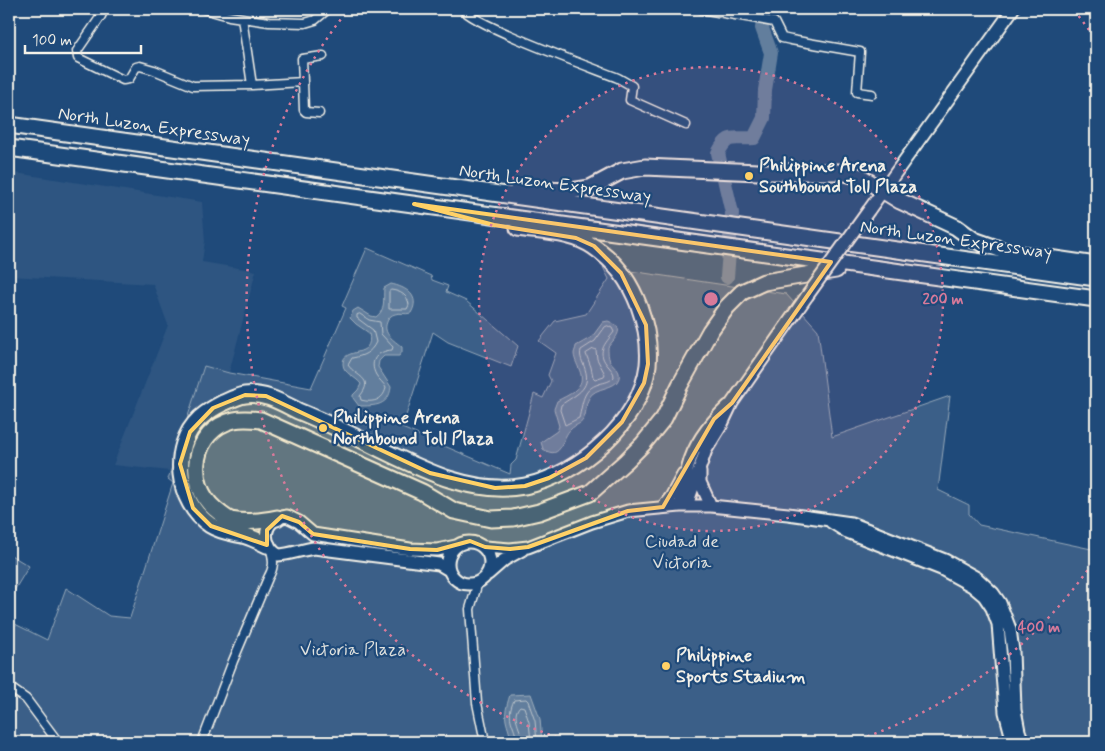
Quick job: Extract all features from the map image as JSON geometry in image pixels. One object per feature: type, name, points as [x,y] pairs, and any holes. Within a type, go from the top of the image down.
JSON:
[{"type":"highway","name":"North Luzon Expressway","points":[[9,125],[1096,278]]},
{"type":"highway","points":[[9,148],[707,244],[1096,300]]},
{"type":"highway","points":[[436,186],[571,191],[590,188],[622,171],[645,167],[740,172],[841,172],[861,177],[917,209],[956,227],[974,240],[1008,252],[1096,265]]},
{"type":"highway","points":[[269,548],[248,536],[225,532],[211,526],[193,508],[186,493],[180,464],[183,448],[190,432],[198,420],[213,408],[226,402],[245,395],[266,396],[327,423],[430,474],[462,483],[495,488],[524,486],[549,478],[570,469],[586,458],[606,441],[622,422],[635,402],[644,382],[648,364],[646,325],[635,297],[621,272],[611,260],[594,246],[576,238],[494,224],[414,204]]},
{"type":"highway","points":[[277,518],[253,522],[229,519],[208,503],[198,478],[197,456],[207,436],[223,424],[234,420],[261,420],[422,492],[454,511],[491,519],[513,518],[547,509],[590,493],[626,461],[664,418],[710,331],[727,307],[742,292],[764,282],[857,266]]},
{"type":"main road","points":[[663,507],[706,450],[732,403],[807,296],[1013,9]]},
{"type":"main road","points":[[684,506],[690,496],[694,466]]},
{"type":"main road","points":[[694,466],[711,506]]},
{"type":"main road","points":[[456,546],[448,559],[449,570],[454,578],[471,585],[483,579],[504,560],[528,547],[628,512],[663,507],[711,506],[788,514],[830,521],[836,527],[848,532],[943,565],[984,596],[1003,623],[1013,651],[1015,710],[1023,742]]},
{"type":"main road","points":[[449,570],[439,564],[314,548],[278,555],[269,548],[266,535],[267,530],[269,525],[277,518],[287,516],[313,534],[410,549],[437,550],[470,541],[480,544],[485,548],[491,561],[483,579]]},
{"type":"main road","points":[[485,548],[510,549],[528,547]]},
{"type":"main road","points":[[1003,623],[1005,712],[1013,742]]},
{"type":"street","points":[[104,9],[77,52],[77,56],[80,60],[125,80],[129,79],[136,68],[140,66],[193,86],[303,82]]},
{"type":"street","points":[[204,9],[268,22],[305,23],[315,20],[328,9]]},
{"type":"street","points":[[463,9],[494,28],[618,78],[632,86],[630,100],[686,126]]},
{"type":"street","points":[[701,9],[774,22],[782,38],[860,52],[857,92],[872,94]]},
{"type":"street","points":[[242,18],[252,85]]},
{"type":"street","points":[[319,113],[306,112],[304,110],[302,59],[323,56]]},
{"type":"street","points":[[202,742],[233,661],[273,570],[274,560],[269,548]]},
{"type":"street","points":[[483,579],[470,609],[477,703],[485,742]]},
{"type":"street","points":[[9,687],[26,699],[58,742]]},
{"type":"highlighted area","points":[[414,204],[831,262],[732,403],[714,419],[663,507],[628,511],[528,547],[510,549],[485,547],[470,541],[437,550],[410,549],[313,534],[299,522],[282,516],[267,530],[267,545],[211,526],[193,508],[180,464],[190,432],[213,408],[245,395],[266,396],[430,473],[495,488],[525,486],[549,478],[586,458],[622,422],[644,383],[648,364],[646,325],[621,273],[594,246],[576,238],[494,225]]},
{"type":"shaded area","points":[[9,172],[202,202],[205,241],[202,262],[256,271],[229,373],[204,367],[170,471],[113,465],[168,325],[153,284],[9,276]]},
{"type":"green space","name":"Ciudad de Victoria","points":[[367,248],[431,276],[432,280],[448,286],[446,292],[466,301],[518,346],[511,367],[448,342],[433,332],[402,428],[510,474],[511,465],[516,460],[534,394],[543,398],[551,381],[548,375],[556,353],[539,341],[555,321],[586,314],[609,279],[603,267],[786,294],[818,330],[832,437],[950,396],[938,490],[969,505],[969,514],[979,525],[1096,550],[1096,742],[9,742],[9,621],[47,640],[66,588],[109,616],[130,618],[173,483],[168,479],[204,366],[229,373],[311,388],[346,308],[342,306]]},
{"type":"green space","points":[[9,554],[29,566],[9,599]]},
{"type":"water","points":[[391,284],[402,287],[410,293],[413,297],[414,307],[411,313],[392,315],[388,319],[386,326],[387,333],[402,347],[402,352],[399,356],[384,356],[379,361],[378,367],[391,387],[390,393],[380,404],[359,406],[353,395],[361,384],[345,370],[343,364],[347,355],[363,350],[370,341],[369,333],[350,318],[353,311],[358,308],[376,317],[383,308],[384,288]]},
{"type":"water","points":[[608,321],[617,326],[618,329],[617,336],[608,347],[609,359],[618,371],[619,378],[617,382],[592,394],[582,421],[568,433],[558,450],[550,452],[543,449],[541,442],[557,431],[559,426],[554,409],[557,401],[572,392],[581,382],[574,354],[576,346],[592,337],[603,322]]},
{"type":"water","points":[[531,694],[540,719],[542,742],[512,742],[506,715],[510,695]]},
{"type":"waterway","points":[[727,277],[732,213],[718,153],[725,142],[732,138],[754,138],[764,118],[765,90],[771,53],[762,28],[765,9]]},
{"type":"waterway","points":[[1096,139],[1092,153],[1096,172]]},
{"type":"place","name":"Philippine Arena Southbound Toll Plaza","points":[[749,176]]},
{"type":"place","name":"Philippine Arena Northbound Toll Plaza","points":[[323,428]]},
{"type":"place","name":"Philippine Sports Stadium","points":[[666,666]]},
{"type":"park label","name":"Victoria Plaza","points":[[353,650]]}]
